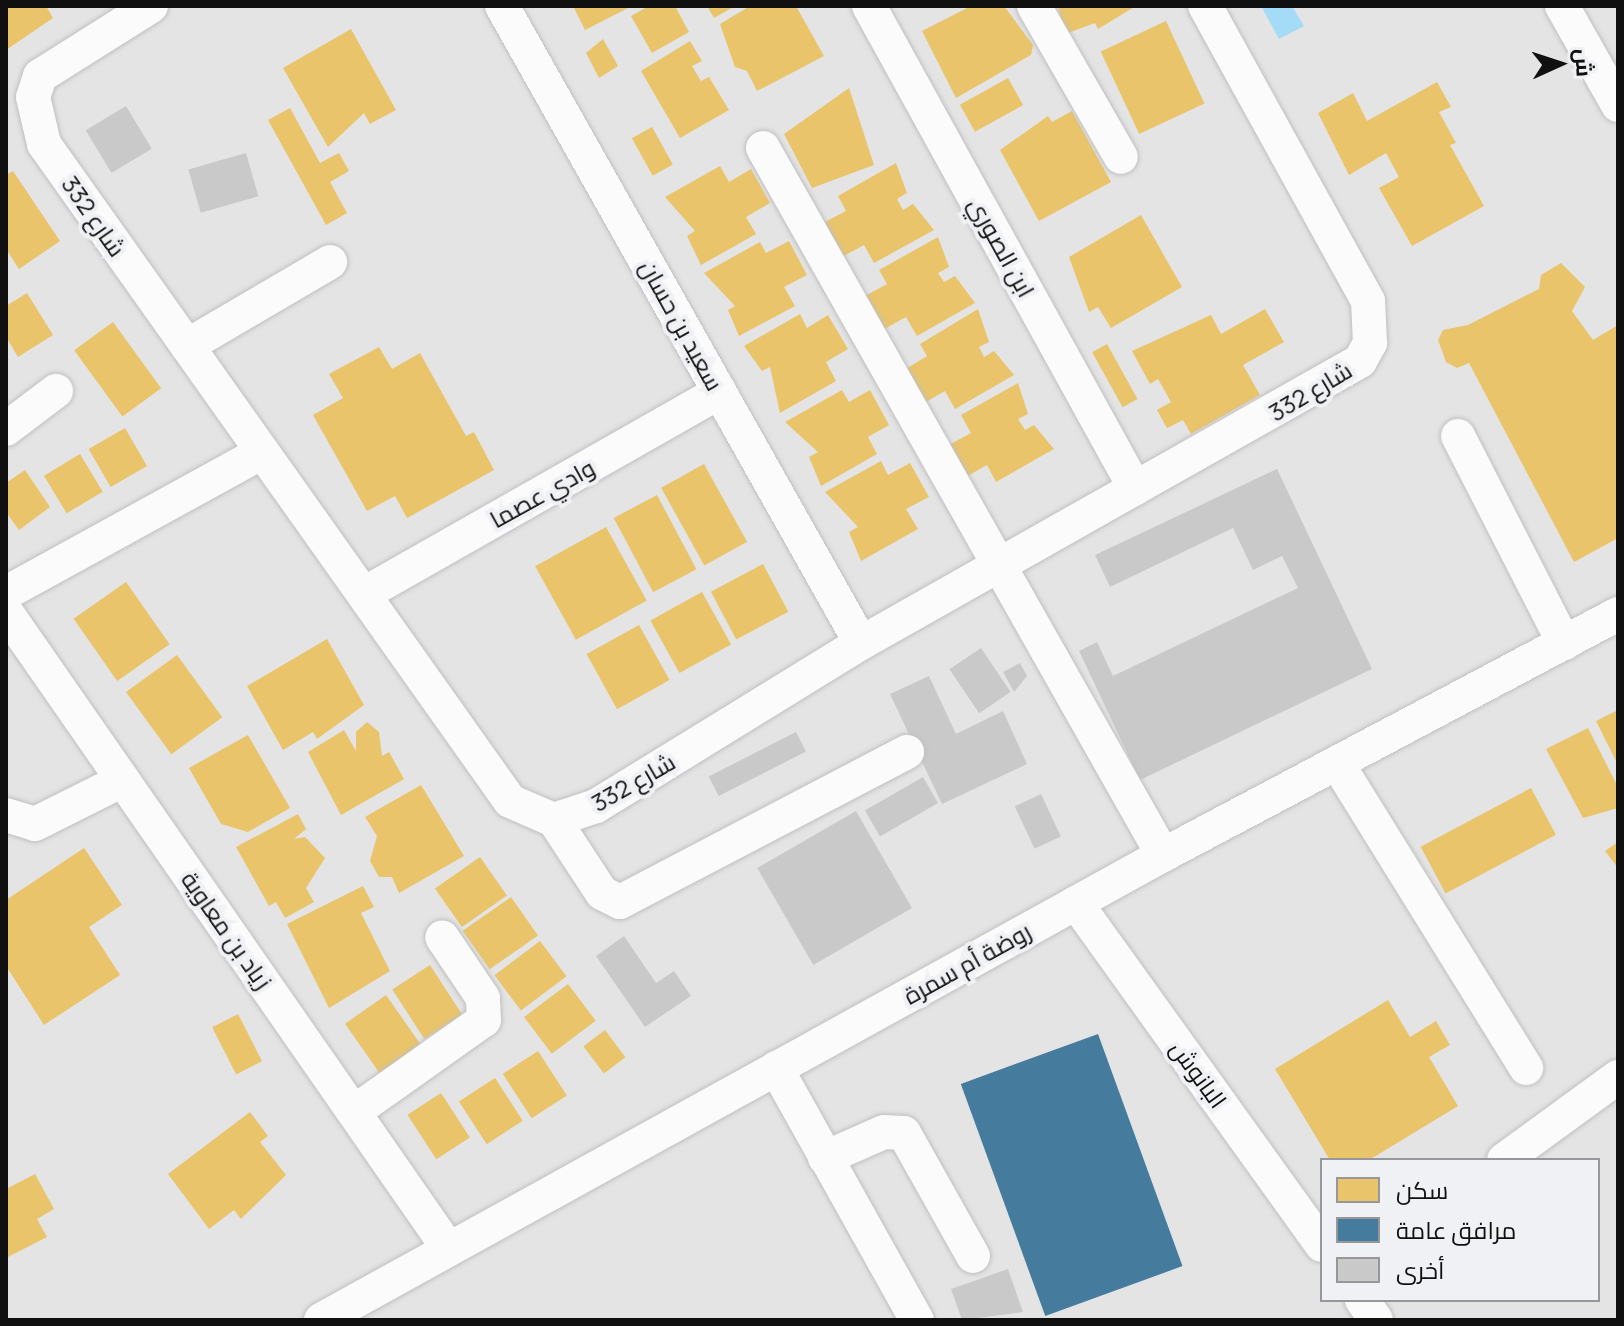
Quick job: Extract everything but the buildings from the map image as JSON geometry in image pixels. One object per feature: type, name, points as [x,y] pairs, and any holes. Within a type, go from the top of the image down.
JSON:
[{"type":"street","name":"شارع 332","points":[[151,6],[55,60],[33,97],[44,144],[510,801],[554,820],[596,806],[861,643],[1349,371],[1370,343],[1368,301],[1205,6]]},
{"type":"street","name":"سعيد بن حسان","points":[[502,6],[861,643]]},
{"type":"street","name":"ابن الصوري","points":[[869,6],[1135,488]]},
{"type":"street","points":[[1034,6],[1121,157]]},
{"type":"street","points":[[1562,6],[1618,105]]},
{"type":"street","points":[[763,148],[995,570],[1163,855]]},
{"type":"street","points":[[187,346],[330,262]]},
{"type":"street","points":[[6,429],[56,391]]},
{"type":"street","name":"وادي عصما","points":[[364,594],[720,392]]},
{"type":"street","points":[[1458,436],[1564,643]]},
{"type":"street","points":[[6,593],[262,452]]},
{"type":"street","name":"زياد بن معاوية","points":[[6,612],[448,1248]]},
{"type":"street","name":"روضة أم سمرة","points":[[321,1320],[1163,855],[1618,614]]},
{"type":"street","points":[[554,820],[602,893],[620,902],[907,752]]},
{"type":"street","points":[[1337,763],[1526,1068]]},
{"type":"street","points":[[6,815],[35,824],[123,780]]},
{"type":"street","name":"البانوش","points":[[1076,903],[1320,1242]]},
{"type":"street","points":[[354,1112],[484,1020],[483,998],[442,937]]},
{"type":"street","points":[[776,1068],[917,1320]]},
{"type":"street","points":[[1507,1158],[1618,1077]]},
{"type":"street","points":[[825,1158],[884,1132],[904,1133],[973,1256]]},
{"type":"street","points":[[1363,1302],[1376,1320]]},
{"type":"water","points":[[1261,6],[1292,6],[1304,26],[1279,39]]}]
